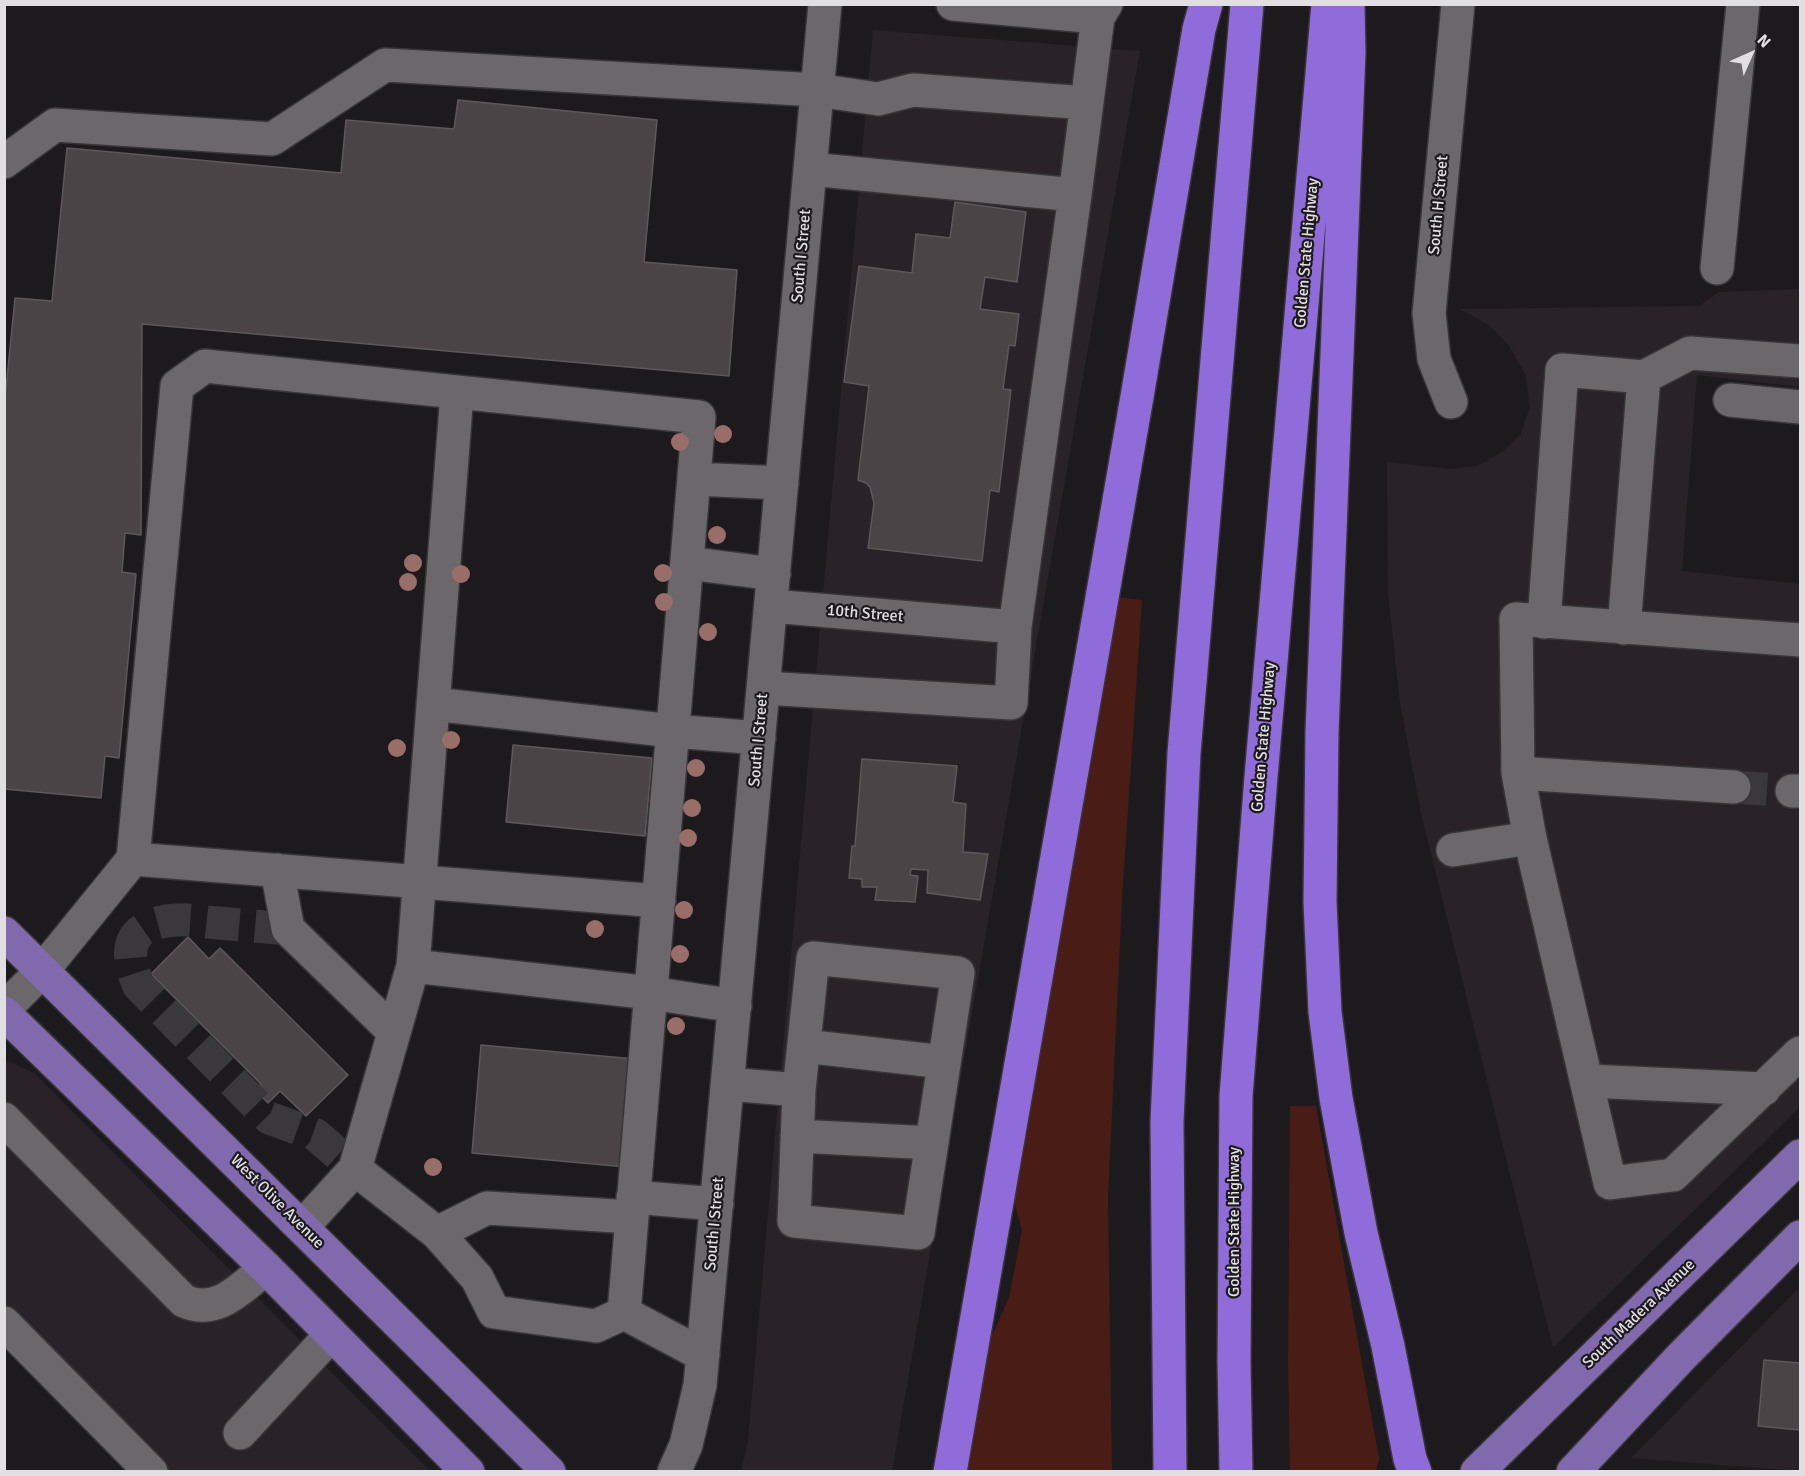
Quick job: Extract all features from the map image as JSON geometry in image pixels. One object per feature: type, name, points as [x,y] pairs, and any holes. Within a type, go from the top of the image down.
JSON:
[{"type":"highway","points":[[950,1472],[1199,29],[1206,4]]},
{"type":"highway","points":[[1170,1472],[1167,1121],[1184,753],[1247,4]]},
{"type":"highway","name":"Golden State Highway","points":[[1236,1472],[1234,1362],[1236,1096],[1261,777],[1329,4]]},
{"type":"highway","points":[[1348,4],[1349,52],[1322,732],[1320,902],[1325,1012],[1336,1098],[1361,1233],[1388,1346],[1410,1459],[1415,1472]]},
{"type":"main road","name":"West Olive Avenue","points":[[4,933],[549,1472]]},
{"type":"main road","points":[[4,1011],[266,1268],[468,1472]]},
{"type":"main road","name":"South Madera Avenue","points":[[1477,1472],[1800,1156]]},
{"type":"main road","points":[[1573,1472],[1682,1356],[1800,1236]]},
{"type":"street","name":"South I Street","points":[[674,1472],[687,1445],[700,1385],[825,4]]},
{"type":"street","points":[[764,688],[1011,703],[1015,627],[1086,103],[1102,11],[953,4]]},
{"type":"street","name":"South H Street","points":[[1451,402],[1434,359],[1429,313],[1458,4]]},
{"type":"street","points":[[1718,268],[1743,4]]},
{"type":"street","points":[[4,162],[55,125],[272,139],[385,65],[817,90],[878,99],[913,90],[1086,103]]},
{"type":"street","points":[[810,169],[1075,195]]},
{"type":"street","points":[[1544,622],[1562,370],[1644,377],[1690,353],[1800,361]]},
{"type":"street","points":[[4,1011],[42,971],[133,859],[177,386],[206,366],[699,417],[624,1312]]},
{"type":"street","points":[[1624,627],[1644,377]]},
{"type":"street","points":[[302,1227],[355,1168],[413,966],[457,393]]},
{"type":"street","points":[[1730,399],[1800,406]]},
{"type":"street","points":[[694,479],[782,483]]},
{"type":"street","points":[[687,563],[774,574]]},
{"type":"street","name":"10th Street","points":[[772,606],[1015,627]]},
{"type":"street","points":[[1800,640],[1516,619],[1518,773],[1530,838],[1610,1183],[1673,1175],[1800,1053]]},
{"type":"street","points":[[433,704],[673,731],[759,738]]},
{"type":"street","points":[[1518,773],[1734,787]]},
{"type":"street","points":[[1453,850],[1530,838]]},
{"type":"street","points":[[133,859],[658,901]]},
{"type":"street","points":[[277,870],[288,929],[394,1032]]},
{"type":"street","points":[[813,958],[958,973],[918,1233],[794,1221],[799,1090],[804,1046],[813,958]]},
{"type":"street","points":[[413,966],[651,993],[735,1006]]},
{"type":"street","points":[[804,1046],[944,1062]]},
{"type":"street","points":[[1588,1081],[1764,1089]]},
{"type":"street","points":[[728,1084],[799,1090]]},
{"type":"street","points":[[4,1119],[184,1301],[196,1306],[228,1299],[266,1268]]},
{"type":"street","points":[[797,1136],[932,1143]]},
{"type":"street","points":[[355,1168],[437,1233],[477,1278],[494,1312],[596,1326],[624,1312]]},
{"type":"street","points":[[437,1233],[487,1208],[717,1204]]},
{"type":"street","points":[[624,1312],[703,1354]]},
{"type":"street","points":[[4,1323],[151,1472]]},
{"type":"street","points":[[240,1433],[332,1335]]},
{"type":"shaded area","points":[[873,30],[1140,51],[892,1471],[741,1472],[748,1440]]},
{"type":"shaded area","points":[[1800,289],[1800,387],[1697,375],[1682,571],[1800,584],[1800,1107],[1553,1348],[1421,813],[1400,703],[1388,593],[1387,462],[1450,469],[1478,466],[1503,451],[1520,435],[1530,408],[1526,376],[1510,347],[1489,325],[1460,309],[1699,306],[1719,292]]},
{"type":"shaded area","points":[[1116,597],[1142,600],[1122,899],[1108,1198],[1112,1471],[963,1472],[981,1359],[1009,1298],[1022,1230],[1012,1193]]},
{"type":"shaded area","points":[[8,1061],[34,1073],[430,1471],[168,1471],[5,1305],[4,1063]]},
{"type":"shaded area","points":[[1290,1106],[1316,1106],[1379,1459],[1376,1471],[1290,1471],[1288,1363]]},
{"type":"shaded area","points":[[1800,1287],[1800,1471],[1631,1458]]},
{"type":"building","points":[[458,100],[657,120],[644,262],[737,270],[729,376],[142,324],[141,535],[125,533],[122,572],[136,574],[119,758],[105,756],[101,798],[4,789],[4,408],[15,298],[52,301],[67,148],[341,173],[346,120],[454,129]]},
{"type":"building","points":[[955,202],[1026,212],[1017,282],[985,277],[980,309],[1019,314],[1015,346],[1009,345],[1003,389],[1011,390],[999,492],[990,490],[982,561],[868,548],[874,503],[870,487],[858,480],[869,386],[844,382],[859,266],[912,273],[916,234],[950,238]]},
{"type":"building","points":[[513,745],[652,758],[645,836],[506,822]]},
{"type":"building","points":[[862,759],[957,766],[953,802],[966,804],[963,852],[988,854],[980,900],[927,893],[928,870],[911,869],[910,875],[918,876],[915,902],[875,900],[877,887],[862,887],[862,879],[849,878],[852,846],[855,846]]},
{"type":"building","points":[[188,937],[209,959],[220,948],[348,1075],[306,1116],[280,1091],[268,1103],[255,1090],[261,1084],[151,974]]},
{"type":"building","points":[[481,1045],[635,1059],[626,1167],[472,1153]]},
{"type":"building","points":[[1764,1360],[1800,1363],[1800,1430],[1758,1426]]},
{"type":"tunnel","points":[[1734,787],[1792,791]]},
{"type":"tunnel","points":[[288,929],[187,920],[161,922],[140,932],[131,949],[131,960],[139,986],[269,1118],[316,1135],[355,1169]]}]
